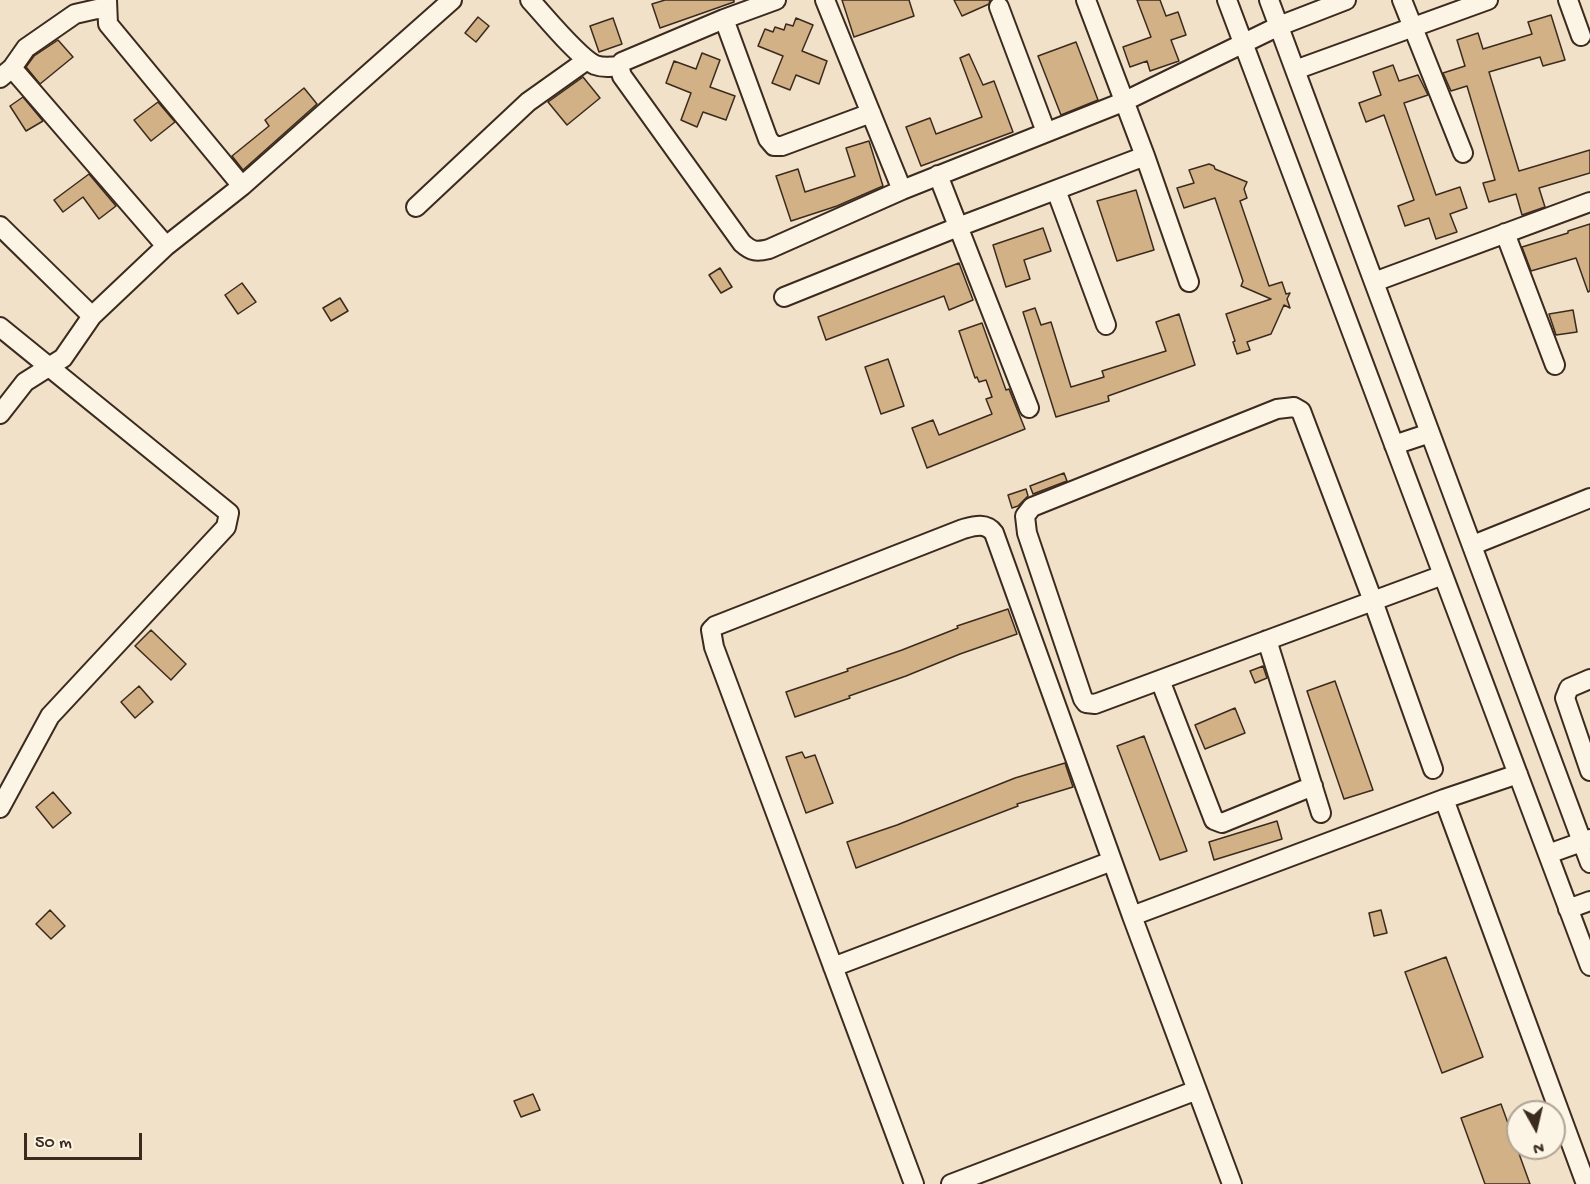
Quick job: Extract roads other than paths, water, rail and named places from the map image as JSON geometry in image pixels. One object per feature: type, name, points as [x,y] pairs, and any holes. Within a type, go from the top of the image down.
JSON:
[{"type":"street","points":[[0,414],[25,382],[63,358],[92,316],[166,246],[242,186],[452,0]]},
{"type":"street","points":[[530,0],[587,60],[602,67],[619,66],[622,62],[724,19],[776,0]]},
{"type":"street","points":[[825,0],[903,190]]},
{"type":"street","points":[[1086,0],[1145,156],[1189,282]]},
{"type":"street","points":[[1227,0],[1590,966]]},
{"type":"street","points":[[1269,0],[1430,433],[1586,840],[1590,863]]},
{"type":"street","points":[[619,66],[622,76],[742,243],[750,250],[757,252],[769,249],[938,175],[1123,102],[1279,26],[1346,0]]},
{"type":"street","points":[[1402,0],[1463,153]]},
{"type":"street","points":[[1295,70],[1488,0]]},
{"type":"street","points":[[1568,0],[1581,36]]},
{"type":"street","points":[[166,246],[6,73],[26,48],[75,14],[107,5],[108,24],[242,186]]},
{"type":"street","points":[[999,7],[1046,132]]},
{"type":"street","points":[[724,19],[768,139],[774,146],[782,146],[871,113]]},
{"type":"street","points":[[416,207],[512,115],[587,60]]},
{"type":"street","points":[[784,297],[958,227],[1145,156]]},
{"type":"street","points":[[938,175],[1029,408]]},
{"type":"street","points":[[1056,190],[1106,325]]},
{"type":"street","points":[[1374,282],[1590,202]]},
{"type":"street","points":[[0,226],[92,316]]},
{"type":"street","points":[[1505,233],[1555,365]]},
{"type":"street","points":[[0,327],[230,513],[230,520],[226,528],[51,716],[0,808]]},
{"type":"street","points":[[1433,769],[1373,601],[1301,411],[1294,407],[1277,409],[1032,507],[1025,516],[1027,532],[1086,703],[1095,704],[1267,640],[1373,601],[1443,575]]},
{"type":"street","points":[[1394,446],[1430,433]]},
{"type":"street","points":[[1473,544],[1590,498]]},
{"type":"street","points":[[914,1184],[714,647],[711,630],[715,626],[963,529],[983,525],[990,527],[994,533],[1132,916],[1232,1184]]},
{"type":"street","points":[[1267,640],[1322,813]]},
{"type":"street","points":[[1590,679],[1569,688],[1565,698],[1590,771]]},
{"type":"street","points":[[1160,680],[1214,820],[1221,823],[1238,818],[1313,786]]},
{"type":"street","points":[[1132,916],[1444,799],[1518,774]]},
{"type":"street","points":[[1444,799],[1586,1184]]},
{"type":"street","points":[[1548,854],[1586,840]]},
{"type":"street","points":[[833,967],[1112,861]]},
{"type":"street","points":[[1568,909],[1590,901]]},
{"type":"street","points":[[951,1184],[1197,1090]]}]
